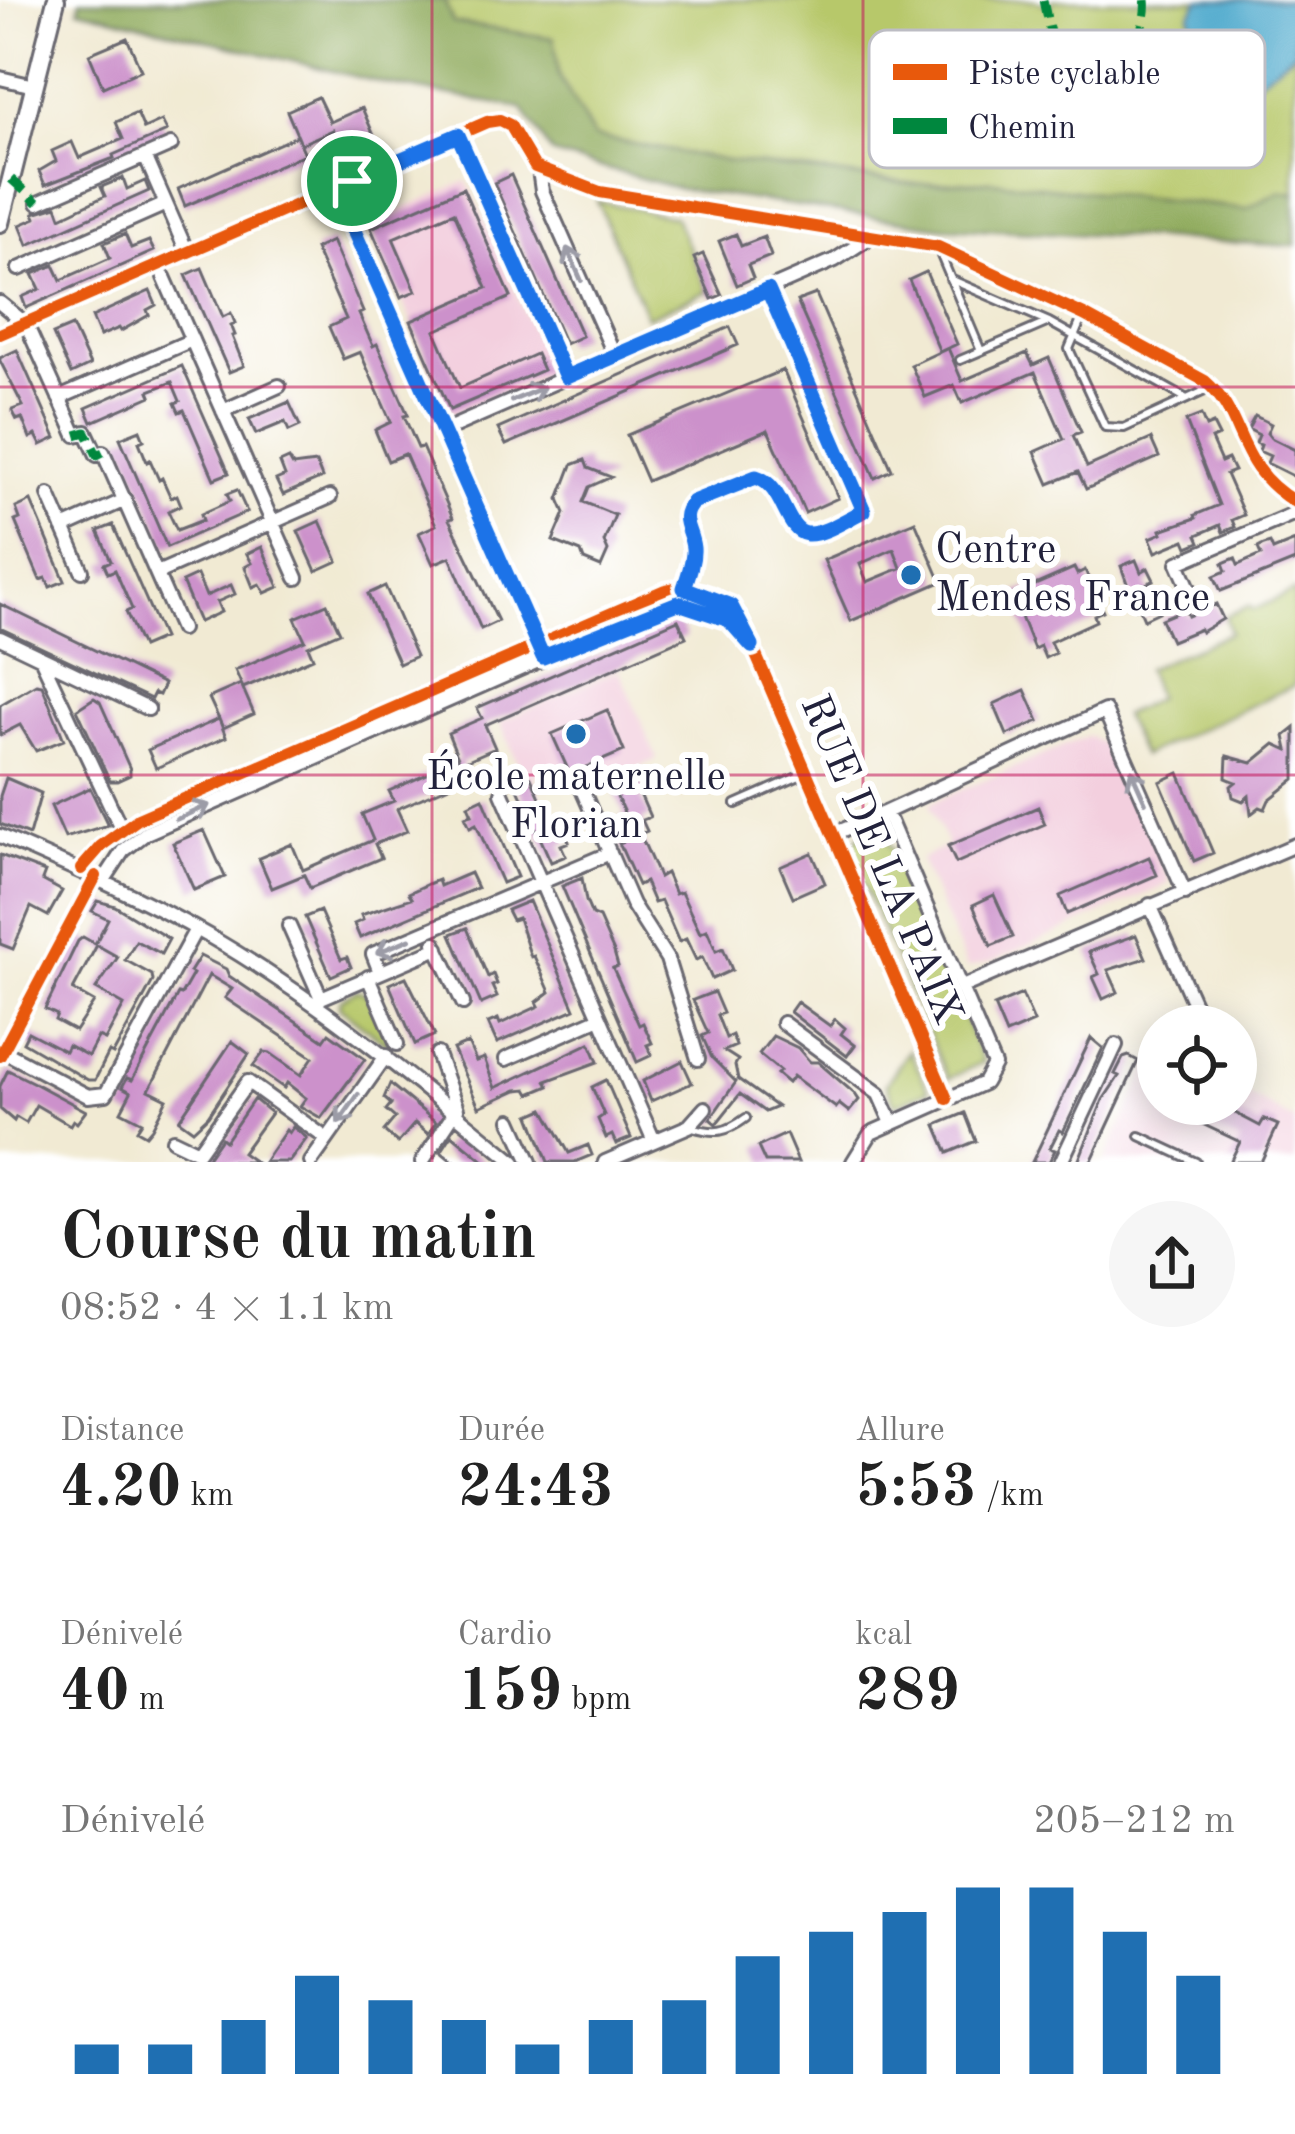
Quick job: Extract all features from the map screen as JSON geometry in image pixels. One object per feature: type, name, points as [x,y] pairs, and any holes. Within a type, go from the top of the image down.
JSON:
[{"type":"street","points":[[0,223],[56,0]]},
{"type":"street","points":[[0,78],[34,86]]},
{"type":"street","points":[[0,334],[500,120],[510,125],[528,160],[539,170],[613,195],[938,248],[1084,315],[1213,388],[1257,472],[1295,502]]},
{"type":"street","points":[[458,135],[566,377]]},
{"type":"street","points":[[38,203],[170,145]]},
{"type":"street","points":[[145,156],[188,252]]},
{"type":"street","points":[[539,170],[542,191],[615,356]]},
{"type":"street","points":[[335,188],[540,651]]},
{"type":"street","points":[[19,269],[166,204]]},
{"type":"street","points":[[441,432],[848,254],[869,238]]},
{"type":"street","points":[[164,278],[297,578]]},
{"type":"street","points":[[768,290],[864,511]]},
{"type":"street","points":[[0,303],[26,324],[76,435],[86,432],[97,455],[104,452],[181,628]]},
{"type":"street","points":[[59,398],[192,340]]},
{"type":"street","points":[[223,411],[279,386]]},
{"type":"street","points":[[49,495],[82,571]]},
{"type":"street","points":[[157,573],[330,496]]},
{"type":"street","points":[[63,528],[125,500]]},
{"type":"street","points":[[1192,595],[1178,562],[1295,513]]},
{"type":"street","points":[[196,929],[106,1094],[88,1096],[1,1053],[100,878],[141,835],[664,590],[684,588]]},
{"type":"street","name":"RUE DE LA PAIX","points":[[684,588],[731,606],[752,646],[947,1099],[984,1083],[994,1068],[886,812],[833,834]]},
{"type":"street","points":[[81,869],[122,828],[540,651],[668,604],[682,603],[729,620],[752,646]]},
{"type":"street","points":[[0,638],[148,709]]},
{"type":"street","points":[[41,658],[122,828]]},
{"type":"street","points":[[886,812],[1105,712],[1185,893]]},
{"type":"street","points":[[580,785],[632,904],[672,971],[698,1059]]},
{"type":"street","points":[[502,794],[654,1141]]},
{"type":"street","points":[[0,836],[100,878],[318,1002],[514,1162]]},
{"type":"street","points":[[962,987],[1295,845]]},
{"type":"street","points":[[397,1043],[374,975],[373,954],[610,853]]},
{"type":"street","points":[[1150,905],[1194,1005]]},
{"type":"street","points":[[289,926],[318,1002]]},
{"type":"street","points":[[430,931],[463,1004]]},
{"type":"street","points":[[318,1002],[437,948]]},
{"type":"street","points":[[506,1059],[600,1018]]},
{"type":"street","points":[[783,1023],[879,1094],[892,1123]]},
{"type":"street","points":[[1061,1162],[1116,1045]]},
{"type":"street","points":[[422,1162],[456,1114],[457,1101],[437,1054]]},
{"type":"street","points":[[311,1162],[386,1056]]},
{"type":"street","points":[[173,1140],[198,1152],[248,1082],[327,1139]]},
{"type":"street","points":[[853,1162],[866,1137],[947,1099]]},
{"type":"street","points":[[604,1162],[689,1126],[705,1108]]},
{"type":"street","points":[[511,1120],[530,1162]]},
{"type":"lane","points":[[938,248],[981,351]]},
{"type":"lane","points":[[950,278],[1049,322],[1187,399]]},
{"type":"lane","points":[[1084,315],[1073,335],[1071,354],[1106,427],[1124,428],[1213,388]]},
{"type":"lane","points":[[960,360],[1049,322]]},
{"type":"lane","points":[[682,603],[694,552],[684,518],[693,502],[741,479],[765,479],[796,530],[804,534],[864,511]]},
{"type":"lane","points":[[736,804],[807,772]]},
{"type":"lane","points":[[689,1126],[714,1134],[746,1118]]},
{"type":"lane","points":[[1140,1136],[1196,1162]]},
{"type":"shaded area","points":[[467,181],[551,373],[453,415],[368,224]]},
{"type":"shaded area","name":"École maternelle Florian","points":[[619,670],[657,759],[602,783],[597,772],[564,786],[555,767],[525,780],[500,722]]},
{"type":"shaded area","points":[[1088,736],[1104,745],[1125,794],[1131,792],[1170,883],[967,968],[920,859],[948,846],[929,804]]},
{"type":"shaded area","points":[[1137,1092],[1137,1125],[1257,1125],[1257,1100],[1295,1121],[1295,1162],[1104,1162]]},
{"type":"green space","points":[[80,0],[444,0],[453,23],[554,38],[559,76],[594,137],[728,161],[915,184],[993,181],[1246,209],[1280,192],[1295,193],[1295,246],[942,227],[680,189],[552,154],[522,108],[386,84],[79,9]]},
{"type":"green space","points":[[444,0],[1035,0],[1051,7],[1052,0],[1199,0],[1190,16],[1202,30],[869,30],[869,168],[1265,168],[1265,76],[1295,51],[1295,193],[1279,192],[1247,209],[993,181],[915,184],[728,161],[594,137],[559,76],[554,38],[453,23]]},
{"type":"green space","points":[[597,201],[675,217],[708,291],[647,317]]},
{"type":"green space","points":[[1295,591],[1295,685],[1142,756],[1123,715],[1157,698],[1146,669],[1230,633],[1225,616],[1249,606],[1253,610]]},
{"type":"green space","points":[[871,831],[881,833],[892,848],[983,1062],[948,1079],[851,856],[856,839]]},
{"type":"green space","points":[[357,990],[367,994],[392,1049],[339,1007],[341,999]]},
{"type":"green space","points":[[909,1050],[929,1090],[895,1105],[886,1084]]},
{"type":"water","points":[[1199,0],[1295,0],[1295,51],[1265,76],[1265,30],[1194,30],[1190,15]]},
{"type":"building","points":[[127,38],[141,70],[103,87],[89,54]]},
{"type":"building","points":[[318,97],[330,122],[362,108],[375,138],[343,152],[333,130],[301,144],[287,111]]},
{"type":"building","points":[[137,113],[144,129],[162,121],[167,131],[45,185],[39,171],[56,161],[52,151],[72,142],[79,158],[123,139],[116,122]]},
{"type":"building","points":[[297,136],[305,154],[185,206],[178,189]]},
{"type":"building","points":[[511,175],[582,336],[565,344],[494,183]]},
{"type":"building","points":[[123,178],[127,189],[145,181],[149,191],[28,245],[20,225],[36,218],[34,213],[57,206],[61,217],[105,196],[101,187]]},
{"type":"building","points":[[463,188],[511,297],[435,331],[460,388],[536,354],[543,370],[450,410],[411,321],[487,288],[454,212],[393,238],[416,291],[401,297],[371,228]]},
{"type":"building","points":[[125,234],[131,248],[149,241],[154,251],[26,308],[22,297],[40,289],[33,274],[54,265],[61,280],[110,258],[104,243]]},
{"type":"building","points":[[736,234],[741,246],[764,237],[771,256],[748,265],[753,278],[737,285],[719,241]]},
{"type":"building","points":[[332,241],[363,312],[359,314],[373,346],[377,344],[408,415],[404,416],[498,621],[481,629],[450,557],[433,564],[419,533],[436,525],[405,454],[388,461],[375,430],[391,422],[360,352],[343,359],[329,327],[346,319],[315,249]]},
{"type":"building","points":[[703,254],[722,295],[712,299],[694,258]]},
{"type":"building","points":[[202,268],[223,317],[231,313],[235,323],[232,336],[244,366],[229,372],[186,275]]},
{"type":"building","points":[[926,272],[957,344],[940,352],[909,280]]},
{"type":"building","points":[[150,291],[156,305],[147,310],[149,315],[121,331],[100,336],[92,317]]},
{"type":"building","points":[[816,294],[892,470],[875,478],[797,301]]},
{"type":"building","points":[[72,326],[90,365],[71,374],[53,334]]},
{"type":"building","points":[[730,327],[738,345],[506,445],[498,429]]},
{"type":"building","points":[[948,348],[962,381],[1027,353],[1033,365],[1049,358],[1081,432],[1073,435],[1087,467],[1151,439],[1159,457],[1086,489],[1078,472],[1049,484],[1035,452],[1064,439],[1035,372],[962,403],[954,385],[925,397],[911,365]]},
{"type":"building","points":[[17,350],[56,438],[41,445],[36,435],[30,438],[22,418],[17,420],[12,410],[23,406],[0,358]]},
{"type":"building","points":[[182,366],[229,473],[214,479],[184,410],[179,412],[175,403],[180,401],[172,382],[92,422],[86,408]]},
{"type":"building","points":[[783,370],[838,498],[805,513],[768,430],[647,481],[627,435]]},
{"type":"building","points":[[289,402],[300,426],[289,431],[285,422],[256,434],[249,419]]},
{"type":"building","points":[[1201,415],[1206,427],[1213,424],[1219,436],[1211,439],[1221,462],[1228,459],[1234,471],[1226,474],[1244,515],[1232,520],[1235,527],[1223,532],[1220,525],[1197,535],[1200,542],[1188,547],[1185,540],[1156,552],[1150,538],[1219,505],[1186,421]]},
{"type":"building","points":[[1255,416],[1271,424],[1267,433],[1271,438],[1295,450],[1295,477],[1267,463],[1270,456],[1259,451],[1259,435],[1248,429]]},
{"type":"building","points":[[140,430],[147,462],[181,505],[168,511],[177,530],[203,520],[201,514],[230,501],[227,494],[237,490],[247,512],[167,547],[120,438]]},
{"type":"building","points":[[289,459],[293,466],[316,463],[322,478],[283,495],[276,480],[285,476],[280,463]]},
{"type":"building","points":[[585,460],[588,468],[611,477],[589,487],[583,502],[615,515],[604,542],[608,551],[601,567],[584,560],[581,552],[553,541],[565,513],[559,499],[572,465]]},
{"type":"building","points":[[31,501],[65,581],[50,587],[46,578],[40,580],[15,521],[20,519],[16,508]]},
{"type":"building","points":[[320,521],[338,561],[316,571],[298,531]]},
{"type":"building","name":"Centre Mendes France","points":[[915,521],[941,582],[851,621],[824,560]],"holes":[[[894,549],[901,568],[867,582],[860,564]]]},
{"type":"building","points":[[113,525],[163,638],[142,647],[115,570],[108,573],[104,564],[111,561],[98,531]]},
{"type":"building","points":[[1295,541],[1295,561],[1221,591],[1214,576],[1226,571],[1223,563],[1235,558],[1238,565],[1261,555],[1258,548],[1264,545],[1270,543],[1273,550]]},
{"type":"building","points":[[262,547],[279,587],[265,593],[260,584],[253,587],[245,567],[252,563],[247,554]]},
{"type":"building","points":[[1136,560],[1141,572],[1148,568],[1154,580],[1146,584],[1159,612],[1144,619],[1121,566]]},
{"type":"building","points":[[1074,568],[1077,574],[1085,570],[1103,611],[1094,615],[1096,621],[1050,642],[1055,653],[1045,658],[1040,646],[1034,649],[1012,595]]},
{"type":"building","points":[[197,575],[206,596],[231,585],[235,594],[217,602],[221,612],[199,622],[182,582]]},
{"type":"building","points":[[385,586],[416,656],[399,664],[368,594]]},
{"type":"building","points":[[0,604],[164,684],[159,695],[154,693],[151,699],[0,628]]},
{"type":"building","points":[[327,604],[340,632],[308,646],[313,658],[243,688],[235,670],[305,640],[295,618]]},
{"type":"building","points":[[1216,604],[1223,619],[1171,641],[1161,619],[1185,609],[1188,616]]},
{"type":"building","points":[[678,620],[686,637],[485,725],[495,748],[461,763],[467,778],[397,809],[407,831],[375,844],[381,858],[310,888],[304,875],[272,888],[259,858],[292,844],[303,870],[373,840],[362,814],[394,801],[389,791],[459,760],[448,733],[482,718],[477,708]]},
{"type":"building","points":[[241,684],[254,714],[223,728],[209,698]]},
{"type":"building","points":[[42,685],[64,740],[36,751],[20,725],[0,735],[0,705]]},
{"type":"building","points":[[1025,690],[1039,721],[1007,735],[994,704]]},
{"type":"building","points":[[94,698],[130,769],[130,775],[117,781],[110,781],[77,709]]},
{"type":"building","points":[[607,710],[624,751],[570,774],[552,734]]},
{"type":"building","points":[[219,719],[226,737],[156,768],[148,750]]},
{"type":"building","points":[[1295,728],[1295,779],[1265,809],[1251,814],[1249,796],[1243,801],[1233,797],[1231,786],[1236,782],[1226,778],[1227,756],[1252,763],[1275,744],[1288,750],[1285,736]]},
{"type":"building","points":[[1179,773],[1213,853],[1194,861],[1160,782]]},
{"type":"building","points":[[531,777],[557,836],[565,832],[569,842],[561,845],[566,856],[551,862],[516,784]]},
{"type":"building","points":[[6,778],[41,793],[29,835],[0,824],[0,796]]},
{"type":"building","points":[[641,781],[646,791],[640,794],[650,817],[642,820],[647,831],[640,834],[659,877],[666,873],[675,894],[681,892],[700,933],[707,930],[716,951],[723,948],[732,970],[712,979],[702,957],[696,960],[686,939],[679,942],[661,901],[654,903],[645,882],[638,885],[619,843],[627,840],[617,819],[625,815],[615,793]]},
{"type":"building","points":[[90,788],[108,825],[65,838],[51,806]]},
{"type":"building","points":[[483,798],[517,877],[502,883],[476,824],[470,827],[465,816],[472,814],[468,805]]},
{"type":"building","points":[[1038,807],[1045,824],[956,863],[948,846]]},
{"type":"building","points":[[204,830],[225,877],[194,890],[173,843]]},
{"type":"building","points":[[812,853],[825,883],[793,897],[780,867]]},
{"type":"building","points":[[0,855],[45,872],[42,880],[62,891],[48,916],[31,907],[13,949],[0,944]]},
{"type":"building","points":[[1149,857],[1157,875],[1067,914],[1060,896]]},
{"type":"building","points":[[470,873],[477,888],[360,938],[354,924],[363,920],[361,915],[412,898],[409,893],[438,880],[440,886]]},
{"type":"building","points":[[582,878],[592,915],[599,918],[614,952],[618,966],[613,968],[652,1043],[647,1045],[652,1055],[637,1062],[562,886]]},
{"type":"building","points":[[994,895],[1013,937],[991,946],[973,905]]},
{"type":"building","points":[[98,901],[115,906],[169,939],[161,954],[136,941],[125,960],[152,975],[153,981],[113,1054],[109,1052],[95,1080],[88,1080],[23,1042],[28,1032],[65,1051],[68,1045],[88,1056],[98,1037],[105,1040],[124,1005],[96,989],[118,957],[95,944],[108,919],[92,911]]},
{"type":"building","points":[[529,901],[575,1009],[497,1043],[488,1023],[498,1019],[500,1024],[539,1006],[537,1002],[550,992],[518,918],[512,920],[507,910]]},
{"type":"building","points":[[320,911],[341,959],[347,957],[351,967],[331,976],[305,917]]},
{"type":"building","points":[[467,928],[488,977],[493,974],[497,984],[492,986],[497,997],[481,1004],[451,934]]},
{"type":"building","points":[[1136,935],[1146,958],[1108,970],[1118,992],[1103,999],[1089,952]]},
{"type":"building","points":[[83,937],[97,945],[73,990],[94,1002],[75,1031],[45,1009]]},
{"type":"building","points":[[200,956],[226,969],[229,976],[324,1040],[329,1033],[365,1059],[321,1118],[300,1106],[306,1098],[287,1083],[284,1088],[253,1066],[264,1052],[270,1053],[301,1075],[313,1057],[225,998],[232,989],[209,975],[149,1090],[167,1099],[152,1128],[146,1135],[137,1130],[142,1122],[121,1111],[131,1092],[122,1087],[127,1078],[132,1080]]},
{"type":"building","points":[[406,977],[435,1035],[415,1044],[389,984]]},
{"type":"building","points":[[714,992],[726,1038],[732,1035],[736,1046],[724,1051],[738,1060],[738,1079],[777,1107],[765,1112],[740,1094],[716,1124],[710,1119],[736,1082],[712,1058],[702,1036],[708,1033],[693,1000]]},
{"type":"building","points":[[1022,994],[1034,1022],[1006,1034],[994,1006]]},
{"type":"building","points":[[797,1002],[830,1026],[835,1019],[845,1028],[841,1034],[855,1045],[847,1056],[790,1012]]},
{"type":"building","points":[[773,1036],[798,1048],[810,1062],[818,1062],[855,1094],[859,1100],[849,1112],[839,1104],[836,1108],[793,1076],[788,1083],[777,1074],[780,1071],[759,1054]]},
{"type":"building","points":[[1091,1038],[1103,1048],[1063,1132],[1059,1130],[1050,1148],[1055,1150],[1049,1162],[1032,1162]]},
{"type":"building","points":[[232,1041],[249,1054],[208,1116],[193,1130],[179,1120]]},
{"type":"building","points":[[468,1043],[476,1061],[484,1058],[495,1088],[590,1043],[598,1062],[546,1081],[549,1086],[530,1094],[527,1089],[517,1090],[479,1107],[453,1049]]},
{"type":"building","points":[[1129,1056],[1137,1063],[1091,1162],[1078,1162],[1103,1100],[1119,1076],[1115,1074]]},
{"type":"building","points":[[682,1061],[692,1083],[651,1101],[643,1081]]},
{"type":"building","points":[[8,1070],[86,1111],[70,1125],[36,1105],[26,1123],[16,1117],[14,1121],[0,1109],[0,1086]]},
{"type":"building","points":[[606,1080],[631,1138],[616,1144],[612,1135],[606,1138],[598,1119],[604,1115],[592,1087]]},
{"type":"building","points":[[390,1084],[436,1122],[428,1134],[415,1123],[398,1143],[384,1131],[395,1118],[386,1110],[391,1104],[384,1098]]},
{"type":"building","points":[[254,1099],[271,1113],[242,1153],[255,1162],[207,1158],[221,1138],[225,1141]]},
{"type":"building","points":[[544,1109],[569,1153],[588,1145],[592,1155],[575,1162],[548,1162],[530,1115]]},
{"type":"building","points":[[965,1113],[976,1141],[948,1153],[936,1125]]},
{"type":"building","points":[[1264,1119],[1278,1125],[1261,1162],[1230,1162],[1240,1142],[1204,1125],[1260,1126]]},
{"type":"building","points":[[293,1127],[307,1138],[289,1162],[264,1162],[286,1130],[289,1133]]},
{"type":"building","points":[[786,1134],[798,1162],[765,1162],[758,1147]]},
{"type":"building","points":[[452,1135],[485,1162],[453,1162],[441,1152]]},
{"type":"marked path","points":[[1043,0],[1049,30]]},
{"type":"marked path","points":[[1140,30],[1145,0]]},
{"type":"marked path","points":[[458,135],[566,377]]},
{"type":"marked path","points":[[11,179],[38,203]]},
{"type":"marked path","points":[[76,435],[86,432],[97,455],[103,452]]},
{"type":"cycle path","points":[[0,334],[500,120],[510,125],[535,167],[600,192],[938,247],[1084,315],[1205,381],[1228,410],[1261,473],[1295,502]]},
{"type":"cycle path","points":[[81,869],[101,846],[138,819],[665,590],[698,590],[726,604],[741,620],[947,1099]]},
{"type":"cycle path","points":[[0,1056],[96,876]]},
{"type":"place","name":"Centre Mendes France","points":[[911,575]]},
{"type":"place","name":"École maternelle Florian","points":[[576,734]]},
{"type":"route","points":[[458,135],[566,377],[768,290],[864,511],[804,534],[796,530],[773,486],[756,477],[741,479],[686,509],[684,518],[694,552],[684,588],[731,606],[752,646],[729,620],[678,603],[543,657],[335,188],[352,181],[458,135]]}]
